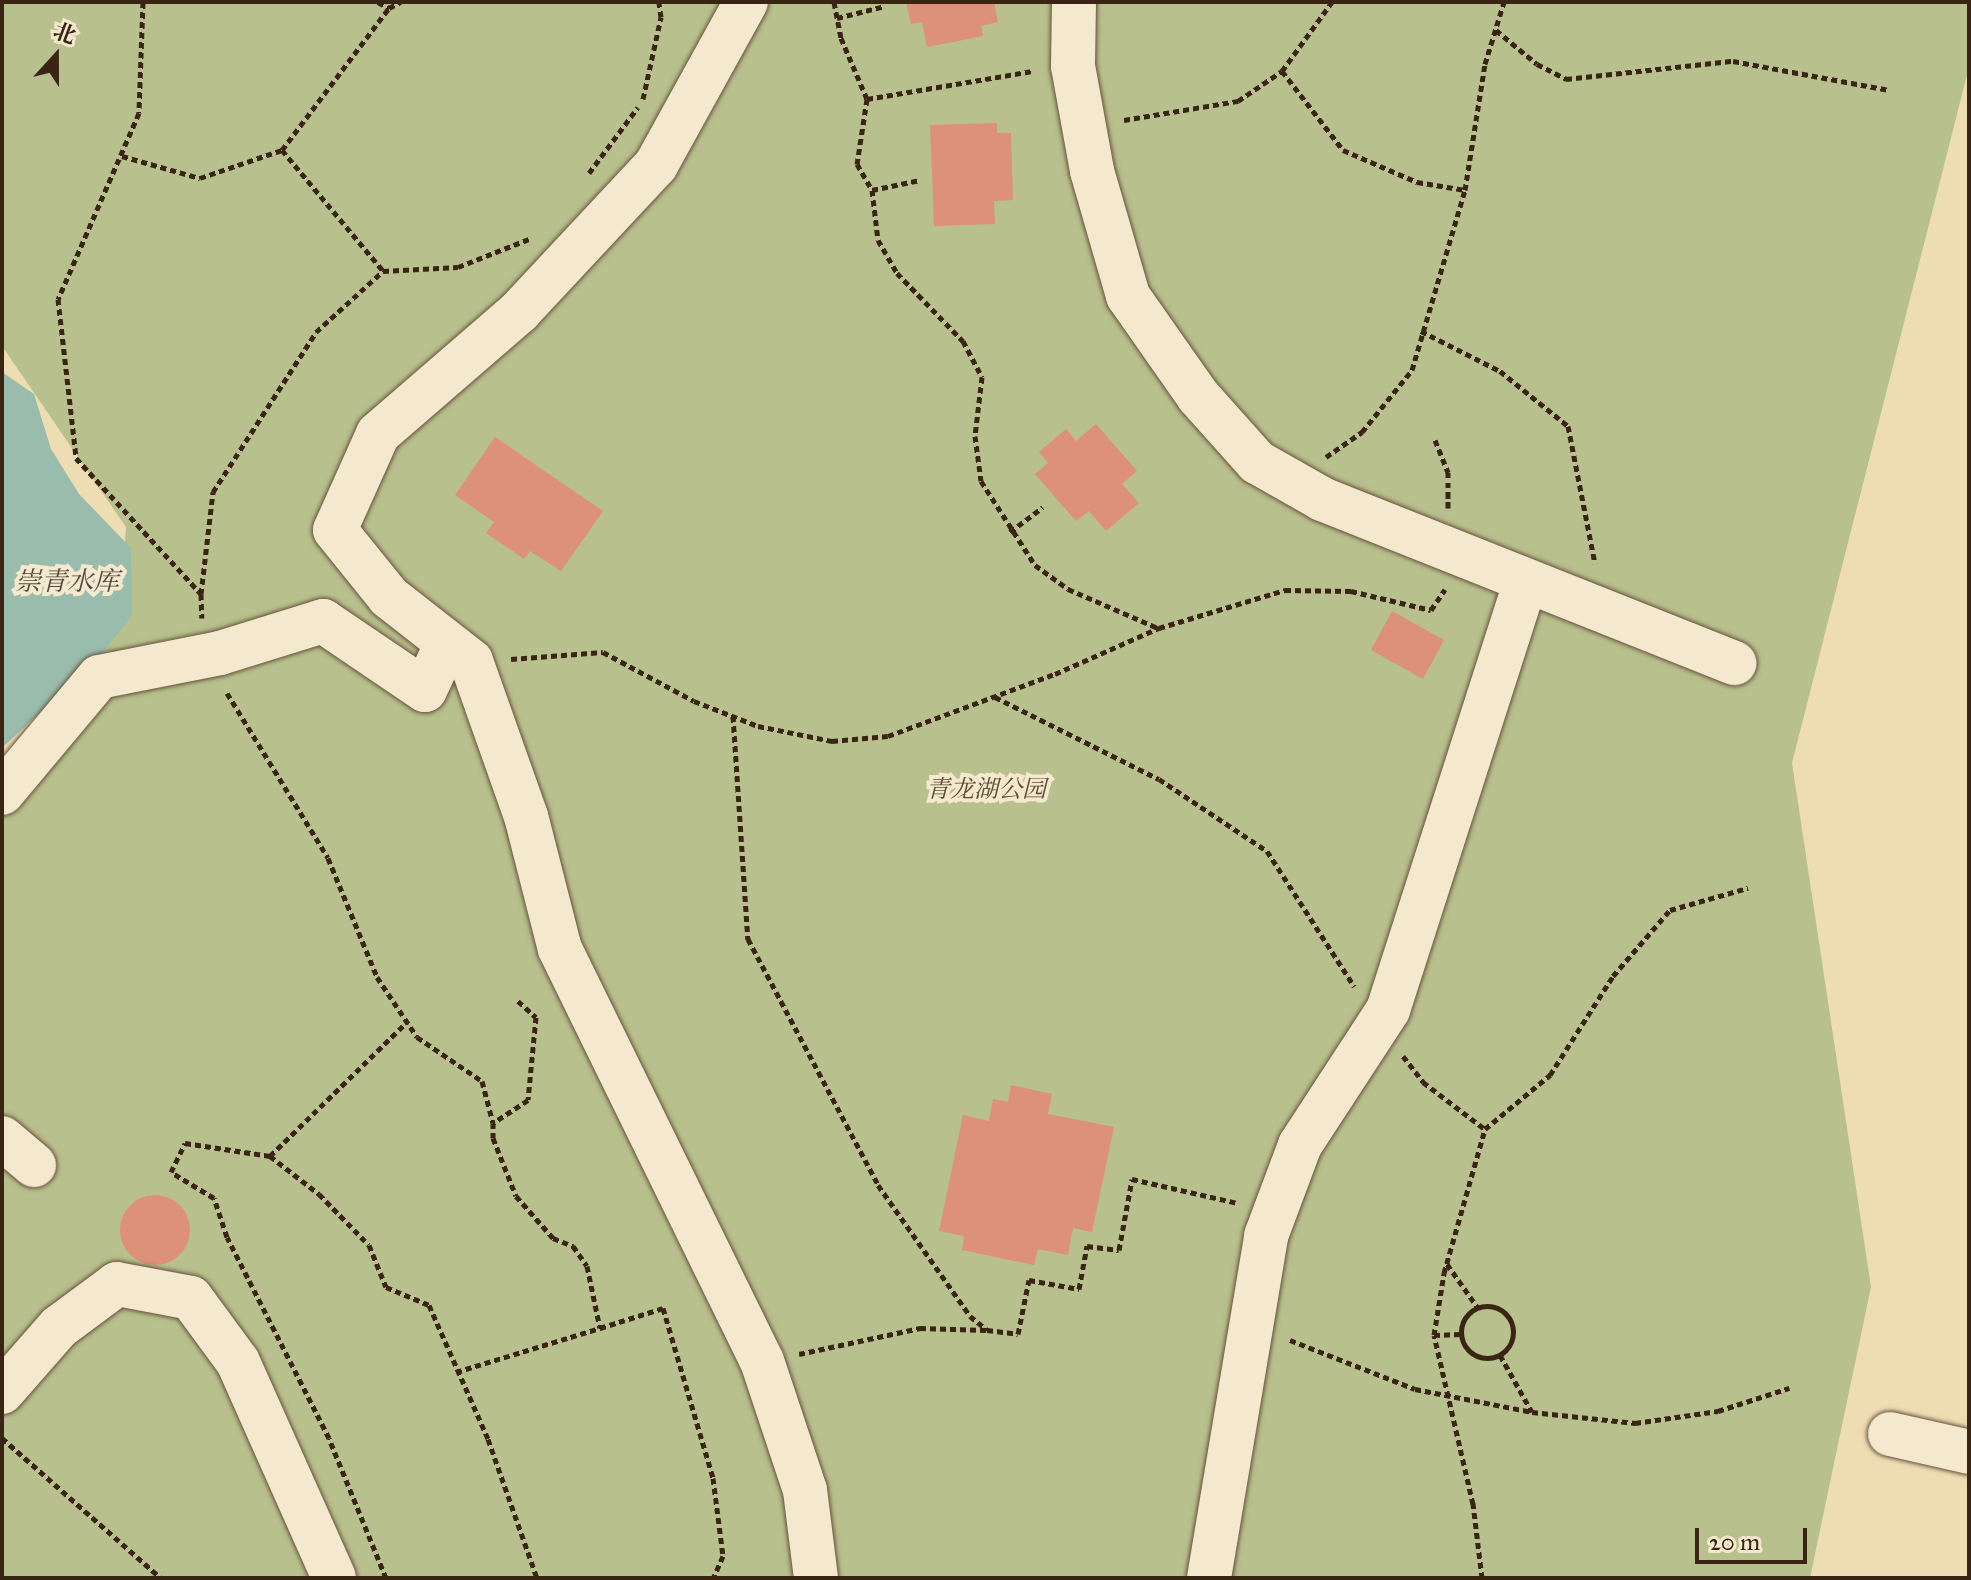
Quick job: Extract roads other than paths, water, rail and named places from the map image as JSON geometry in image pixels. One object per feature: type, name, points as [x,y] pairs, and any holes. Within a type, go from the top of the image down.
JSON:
[{"type":"street","points":[[746,2],[656,165],[520,311],[378,434],[335,530],[389,597],[459,652],[526,816],[560,949],[762,1361],[805,1490],[816,1578]]},
{"type":"street","points":[[1074,2],[1073,66],[1084,124],[1128,296],[1208,407],[1257,462],[1291,481],[1458,555],[1735,663]]},
{"type":"street","points":[[1209,1578],[1266,1236],[1300,1145],[1388,1010],[1526,581]]},
{"type":"street","points":[[2,793],[99,677],[211,655],[323,621],[425,690],[459,652]]},
{"type":"street","points":[[2,1392],[59,1327],[117,1284],[191,1298],[238,1362],[334,1578]]},
{"type":"street","points":[[1890,1434],[1969,1452]]},
{"type":"water","name":"崇青水库","points":[[2,372],[34,394],[51,449],[79,494],[131,548],[132,616],[101,655],[2,748]]},
{"type":"park label","name":"青龙湖公园","points":[[986,790]]}]
